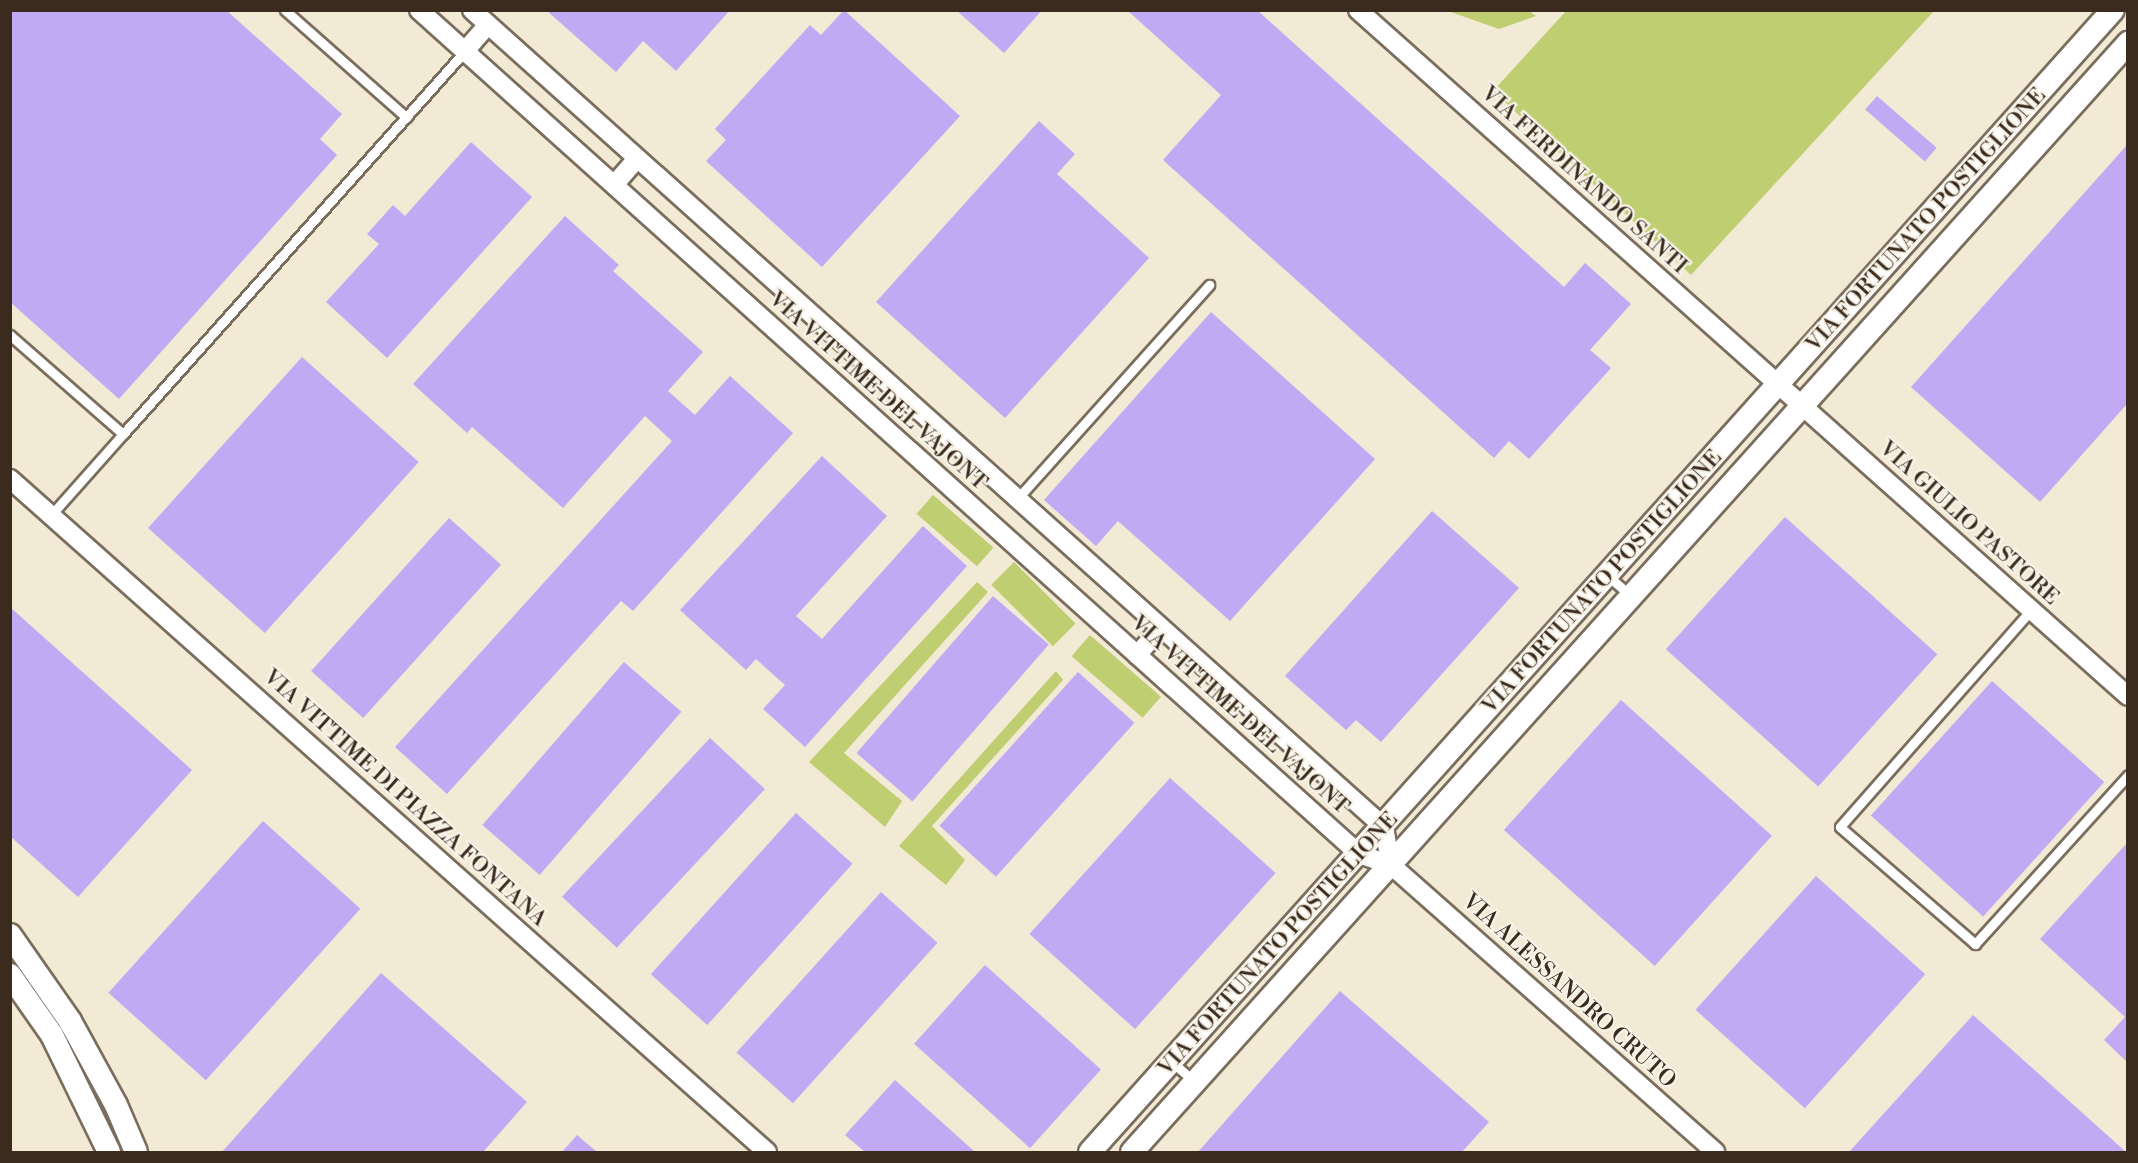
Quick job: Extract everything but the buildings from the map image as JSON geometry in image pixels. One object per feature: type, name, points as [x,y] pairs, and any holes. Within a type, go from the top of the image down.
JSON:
[{"type":"street","name":"VIA VITTIME DEL VAJONT","points":[[419,10],[1359,854],[1391,865]]},
{"type":"street","name":"VIA VITTIME DEL VAJONT","points":[[472,10],[1384,827]]},
{"type":"street","name":"VIA FERDINANDO SANTI","points":[[1358,10],[1778,386]]},
{"type":"street","name":"VIA FORTUNATO POSTIGLIONE","points":[[1090,1152],[1384,827],[2113,10]]},
{"type":"street","points":[[465,51],[488,25]]},
{"type":"street","name":"VIA FORTUNATO POSTIGLIONE","points":[[1132,1152],[2127,43]]},
{"type":"street","points":[[614,185],[637,159]]},
{"type":"street","name":"VIA GIULIO PASTORE","points":[[1778,386],[2127,696]]},
{"type":"street","name":"VIA VITTIME DI PIAZZA FONTANA","points":[[10,479],[767,1152]]},
{"type":"street","points":[[1137,655],[1161,628]]},
{"type":"street","points":[[1384,827],[1391,865]]},
{"type":"street","name":"VIA ALESSANDRO CRUTO","points":[[1391,865],[1715,1152]]},
{"type":"street","points":[[10,935],[70,1021],[116,1105],[136,1152]]},
{"type":"street","points":[[10,975],[52,1035],[109,1152]]},
{"type":"lane","points":[[285,10],[406,117]]},
{"type":"lane","points":[[51,515],[465,51]]},
{"type":"lane","points":[[1017,499],[1209,285]]},
{"type":"lane","points":[[10,335],[123,434]]},
{"type":"lane","points":[[1608,576],[1632,597]]},
{"type":"lane","points":[[2031,610],[1840,827],[1975,944],[2127,775]]},
{"type":"lane","points":[[1172,1062],[1195,1082]]},
{"type":"green space","points":[[1567,10],[1934,11],[1691,275],[1493,91]]},
{"type":"green space","points":[[1448,11],[1529,11],[1536,16],[1499,29]]},
{"type":"green space","points":[[933,495],[993,547],[977,566],[917,514]]},
{"type":"green space","points":[[1014,562],[1076,624],[1053,646],[991,585]]},
{"type":"green space","points":[[977,582],[988,592],[844,753],[902,801],[885,827],[809,762]]},
{"type":"green space","points":[[1090,635],[1161,697],[1143,718],[1072,656]]},
{"type":"green space","points":[[1056,671],[1063,680],[932,826],[965,860],[946,885],[899,846]]}]
